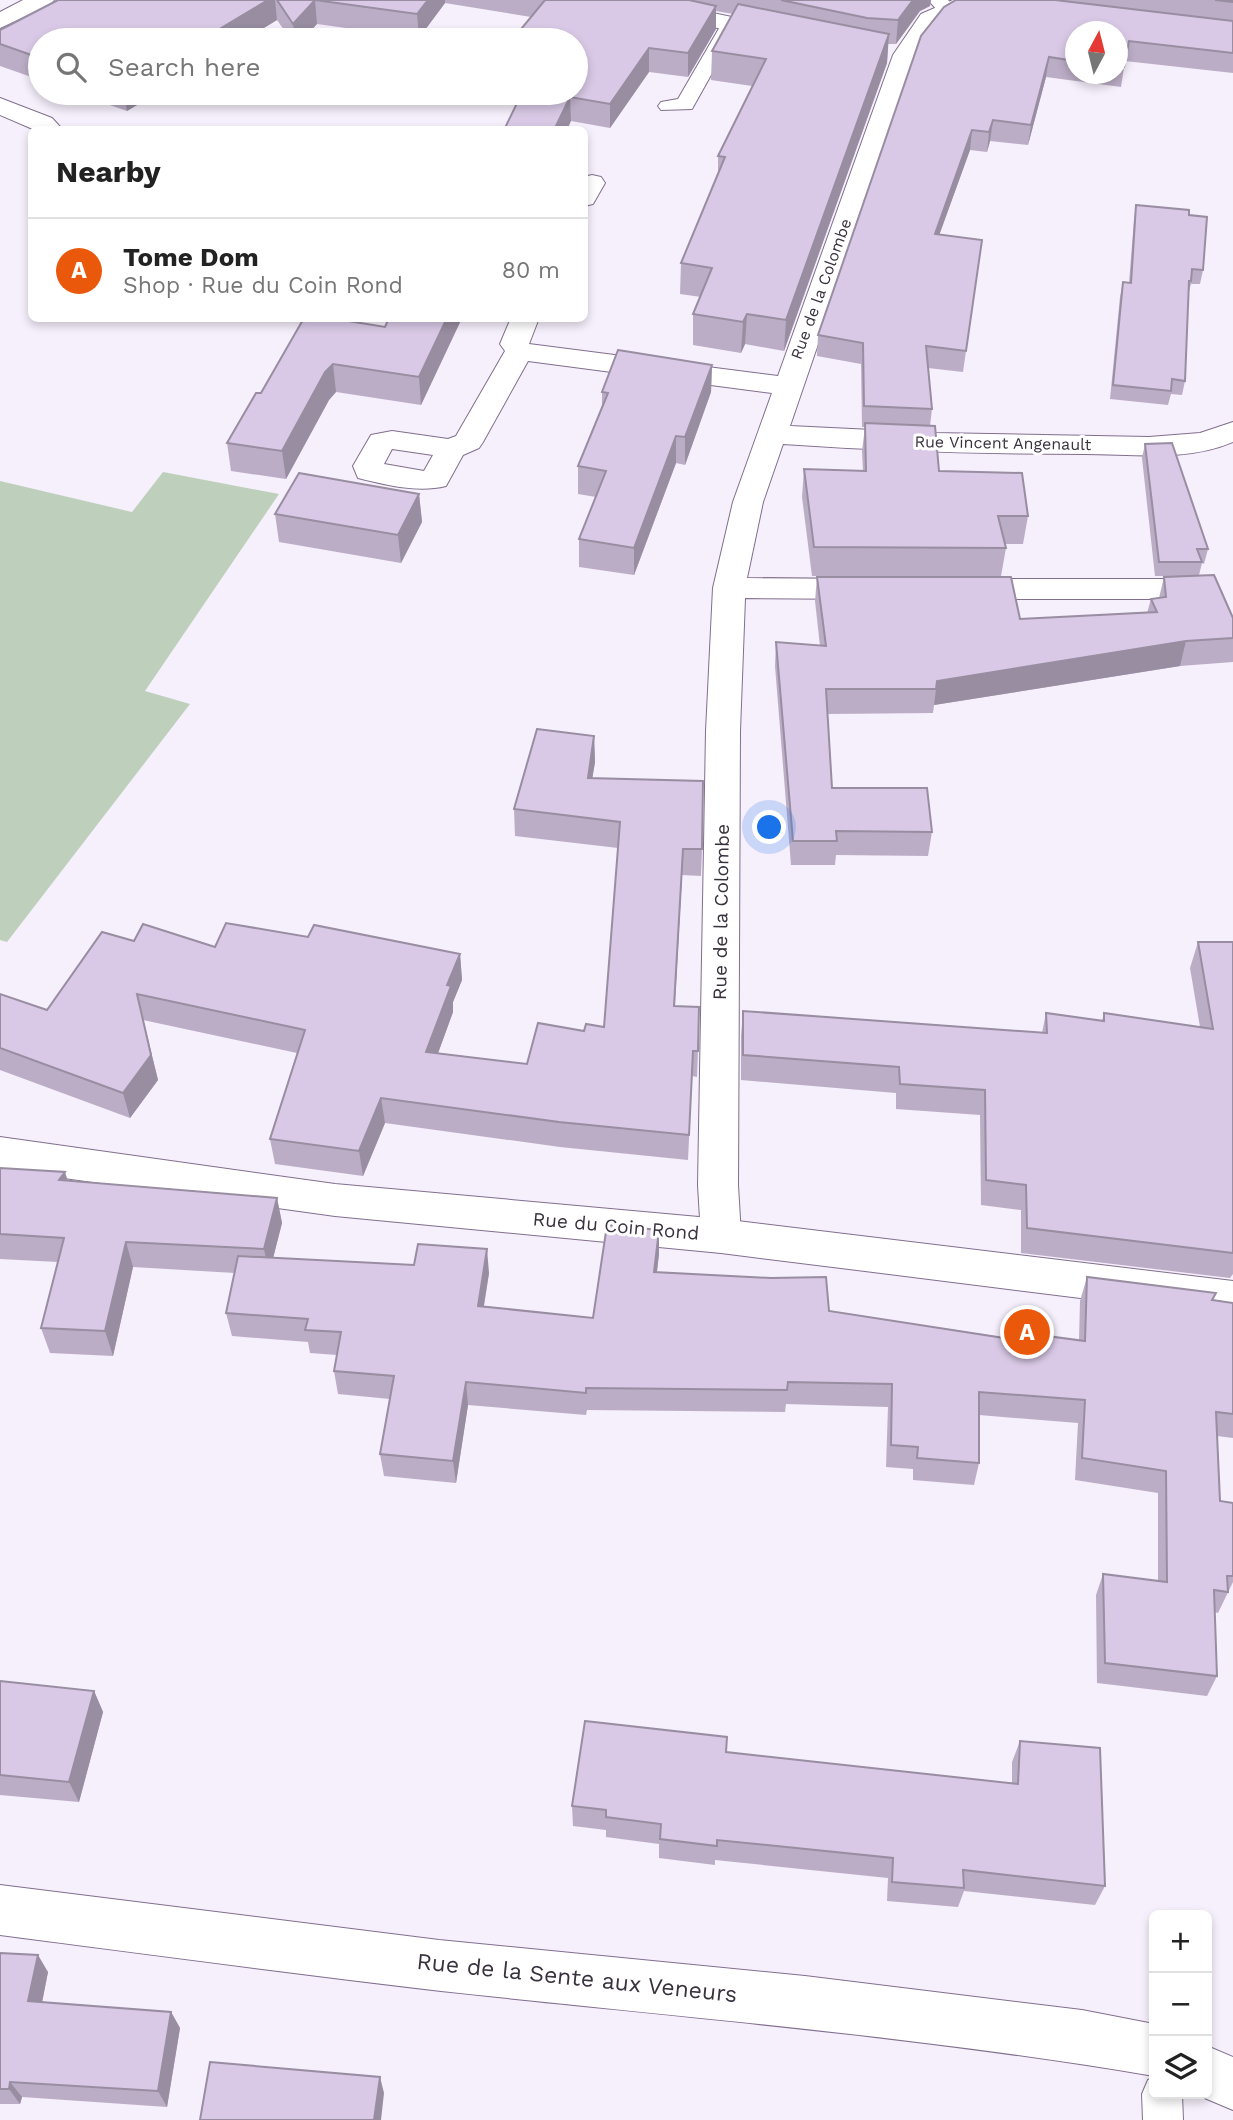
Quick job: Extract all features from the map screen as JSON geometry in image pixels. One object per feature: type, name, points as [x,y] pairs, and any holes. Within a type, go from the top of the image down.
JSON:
[{"type":"street","points":[[0,21],[42,0]]},
{"type":"street","points":[[617,0],[798,38]]},
{"type":"street","points":[[942,4],[1021,6]]},
{"type":"street","name":"Rue de la Colombe","points":[[720,1236],[718,1185],[723,731],[729,588],[748,502],[892,54],[942,4]]},
{"type":"street","points":[[0,106],[46,126]]},
{"type":"street","points":[[523,322],[514,344],[519,351],[786,386]]},
{"type":"street","points":[[451,449],[468,442],[519,351]]},
{"type":"street","name":"Rue Vincent Angenault","points":[[771,434],[1020,445],[1175,445],[1216,440],[1233,431]]},
{"type":"street","points":[[729,588],[895,589]]},
{"type":"street","points":[[936,589],[1198,589]]},
{"type":"street","name":"Rue du Coin Rond","points":[[0,1153],[335,1200],[720,1236],[1233,1300]]},
{"type":"street","name":"Rue de la Sente aux Veneurs","points":[[0,1910],[439,1965],[805,2002],[1082,2036],[1149,2049]]},
{"type":"street","points":[[1212,2074],[1233,2084]]},
{"type":"lane","points":[[668,106],[685,105],[730,25]]},
{"type":"lane","points":[[1162,2099],[1163,2120]]},
{"type":"green space","points":[[163,472],[279,494],[145,691],[190,704],[7,942],[0,940],[0,481],[132,512]]},
{"type":"building","points":[[58,0],[268,0],[221,28],[28,28],[28,54],[0,44],[0,30]]},
{"type":"building","points":[[277,0],[315,0],[293,24]]},
{"type":"building","points":[[315,0],[428,0],[417,14]]},
{"type":"building","points":[[545,0],[689,0],[716,6],[688,53],[649,48],[610,104],[588,100],[588,28],[522,28]]},
{"type":"building","points":[[781,0],[913,0],[898,20],[867,18]]},
{"type":"building","points":[[956,0],[1055,0],[1233,21],[1233,53],[1129,41],[1128,46],[1128,21],[1065,21],[1065,59],[1049,57],[1031,125],[993,120],[989,132],[972,130],[935,234],[982,240],[966,351],[926,346],[932,409],[864,406],[863,343],[818,335],[921,36],[944,7]]},
{"type":"building","points":[[738,4],[889,34],[786,320],[747,314],[743,322],[693,314],[712,268],[681,263],[725,157],[718,156],[766,59],[712,51]]},
{"type":"building","points":[[516,105],[566,105],[556,126],[506,126]]},
{"type":"building","points":[[1136,205],[1189,210],[1189,215],[1207,217],[1203,270],[1192,269],[1189,281],[1185,381],[1172,379],[1171,391],[1113,385],[1123,282],[1131,283]]},
{"type":"building","points":[[302,322],[354,322],[385,327],[387,322],[445,322],[419,377],[333,364],[325,372],[282,451],[227,443],[256,393],[261,393]]},
{"type":"building","points":[[618,350],[712,365],[685,437],[676,436],[634,548],[579,539],[606,471],[578,466],[608,393],[602,392]]},
{"type":"building","points":[[865,423],[935,426],[939,471],[1022,473],[1028,516],[998,516],[1006,548],[814,547],[804,469],[866,471]]},
{"type":"building","points":[[1172,443],[1208,549],[1197,549],[1202,562],[1159,562],[1145,444]]},
{"type":"building","points":[[299,473],[419,494],[398,535],[275,514]]},
{"type":"building","points":[[1214,575],[1233,618],[1233,638],[1186,641],[937,681],[936,689],[826,689],[832,788],[927,788],[932,832],[836,831],[837,841],[793,841],[776,642],[826,646],[817,577],[1011,577],[1020,619],[1157,612],[1151,599],[1166,597],[1164,577]]},
{"type":"building","points":[[537,729],[594,736],[588,778],[703,781],[702,849],[683,849],[674,1006],[699,1007],[698,1051],[693,1051],[689,1135],[559,1122],[381,1098],[359,1151],[270,1139],[305,1030],[137,994],[151,1055],[123,1093],[0,1048],[0,994],[47,1010],[102,932],[134,941],[143,924],[215,947],[226,923],[308,937],[314,925],[460,954],[447,985],[451,986],[426,1052],[527,1064],[538,1023],[584,1031],[586,1024],[604,1027],[620,822],[514,809]]},
{"type":"building","points":[[1198,942],[1233,942],[1233,1253],[1027,1228],[1026,1185],[986,1180],[985,1090],[900,1084],[899,1067],[743,1055],[743,1011],[1047,1033],[1046,1013],[1104,1021],[1104,1013],[1213,1029]]},
{"type":"building","points":[[0,1168],[65,1172],[59,1180],[277,1198],[264,1249],[126,1242],[105,1331],[41,1328],[64,1238],[0,1234]]},
{"type":"building","points":[[607,1225],[659,1230],[654,1272],[771,1278],[826,1277],[829,1311],[1017,1340],[1017,1332],[1085,1341],[1087,1277],[1216,1293],[1212,1300],[1233,1303],[1233,1414],[1216,1412],[1220,1501],[1233,1503],[1233,1576],[1227,1576],[1228,1592],[1214,1590],[1217,1676],[1105,1663],[1103,1574],[1167,1582],[1166,1471],[1082,1458],[1085,1400],[979,1392],[979,1463],[917,1458],[918,1447],[891,1445],[892,1384],[788,1382],[787,1390],[586,1388],[586,1393],[466,1382],[453,1461],[380,1454],[394,1376],[334,1371],[341,1332],[305,1330],[308,1319],[226,1313],[238,1256],[414,1265],[418,1244],[487,1249],[478,1306],[593,1318]]},
{"type":"building","points":[[0,1681],[94,1691],[69,1782],[0,1775]]},
{"type":"building","points":[[585,1721],[727,1737],[726,1752],[1018,1784],[1020,1741],[1100,1748],[1105,1886],[963,1870],[964,1888],[892,1882],[893,1858],[717,1840],[717,1846],[660,1839],[661,1824],[606,1817],[606,1810],[572,1806]]},
{"type":"building","points":[[0,1953],[38,1955],[28,2001],[171,2012],[158,2091],[10,2082],[9,2089],[0,2089]]},
{"type":"building","points":[[210,2062],[380,2077],[374,2120],[200,2120]]},
{"type":"place","name":"Tome Dom","points":[[1027,1332]]}]
